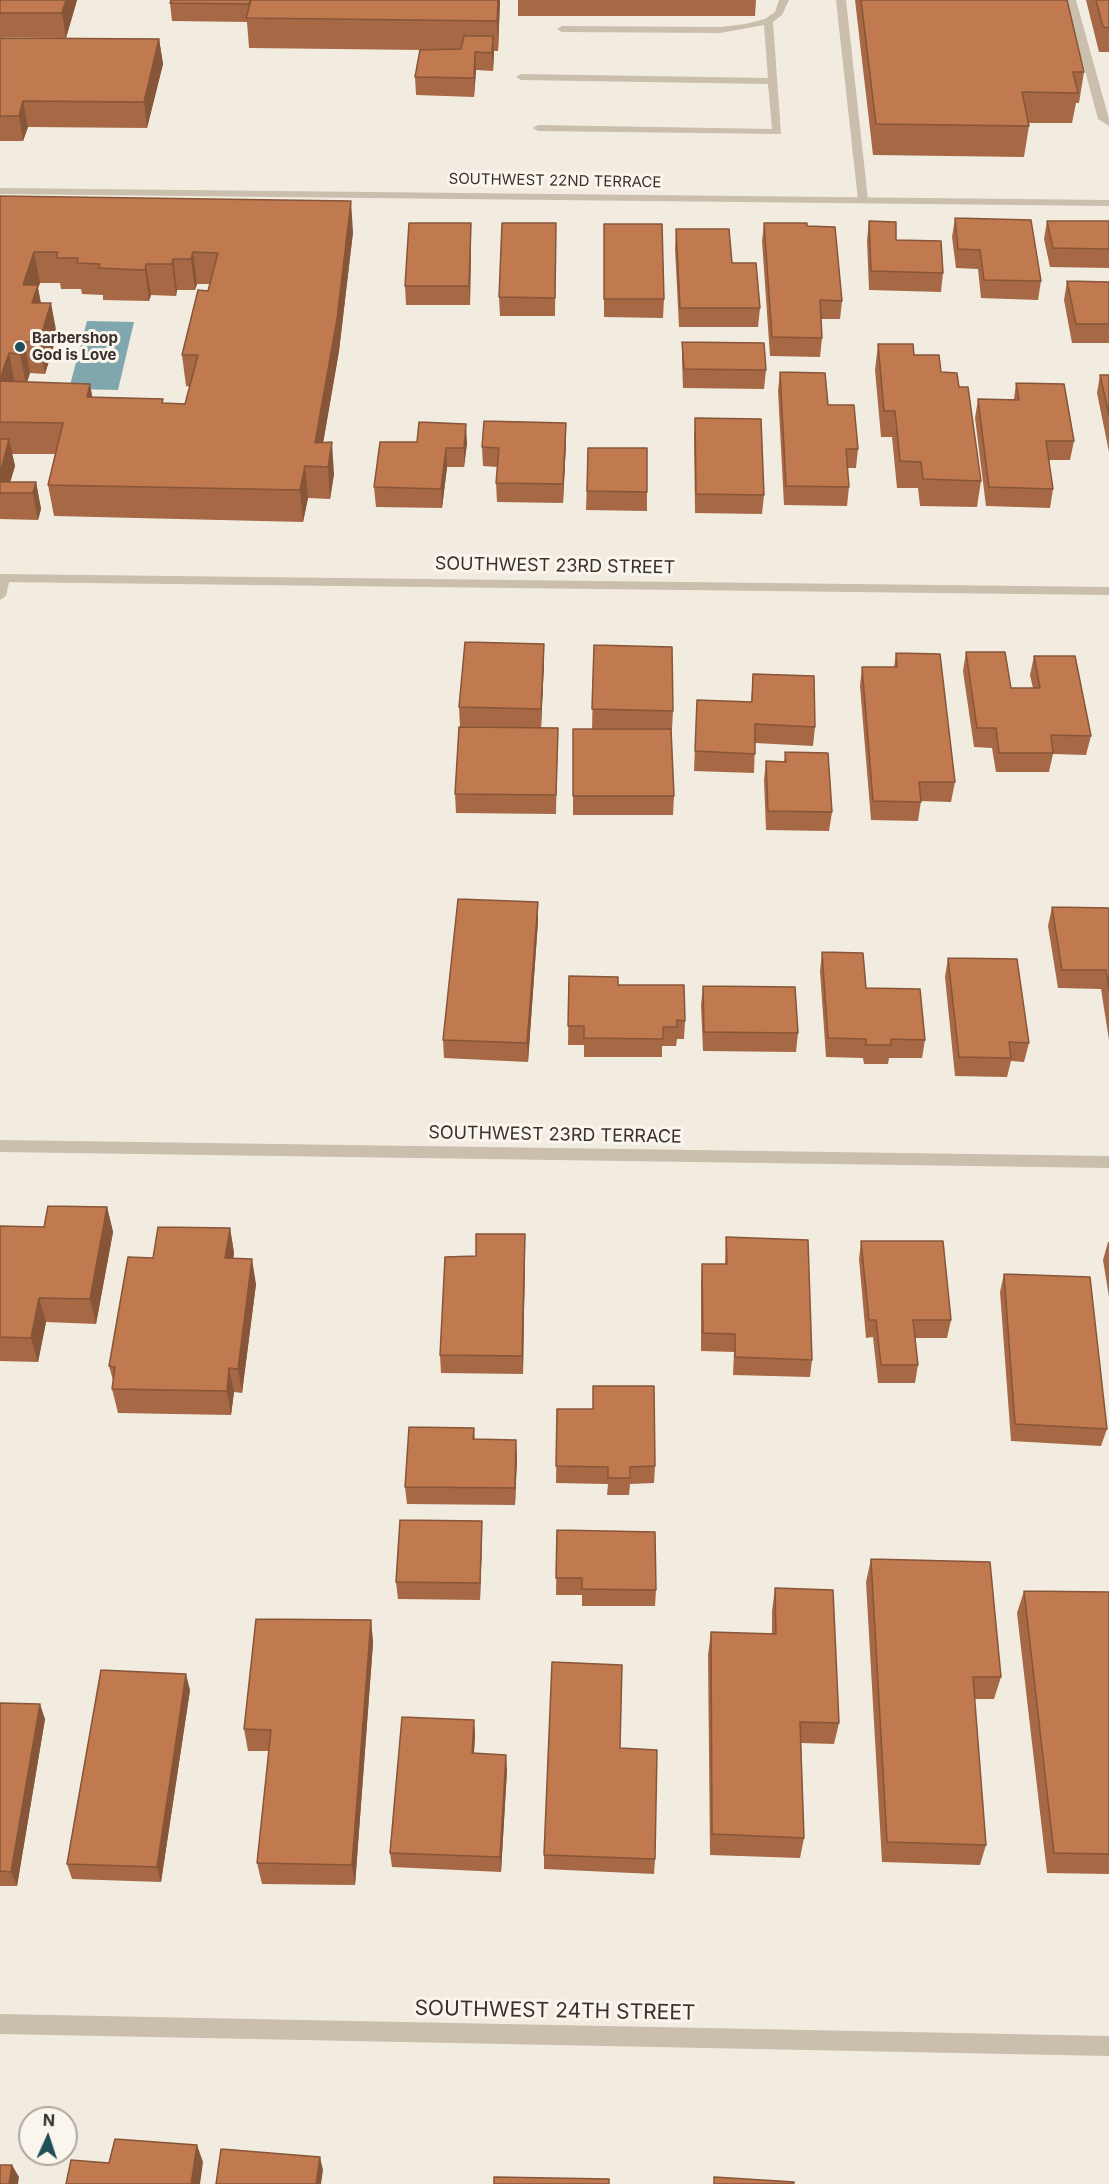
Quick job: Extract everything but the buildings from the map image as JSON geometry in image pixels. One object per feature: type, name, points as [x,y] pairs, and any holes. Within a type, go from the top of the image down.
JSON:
[{"type":"street","points":[[562,29],[720,30],[768,21],[778,13],[784,0]]},
{"type":"street","points":[[841,0],[863,200]]},
{"type":"street","points":[[1071,0],[1103,119],[1109,123]]},
{"type":"street","points":[[538,128],[777,132],[768,21]]},
{"type":"street","points":[[521,77],[773,81]]},
{"type":"street","name":"SOUTHWEST 22ND TERRACE","points":[[0,191],[1109,203]]},
{"type":"street","points":[[0,596],[2,578]]},
{"type":"street","name":"SOUTHWEST 23RD STREET","points":[[2,578],[1109,591]]},
{"type":"street","name":"SOUTHWEST 23RD TERRACE","points":[[0,1146],[1109,1162]]},
{"type":"street","name":"SOUTHWEST 24TH STREET","points":[[0,2024],[1109,2046]]},
{"type":"water","points":[[87,321],[134,322],[118,390],[69,389]]},
{"type":"place","name":"Barbershop God is Love","points":[[20,347]]}]
